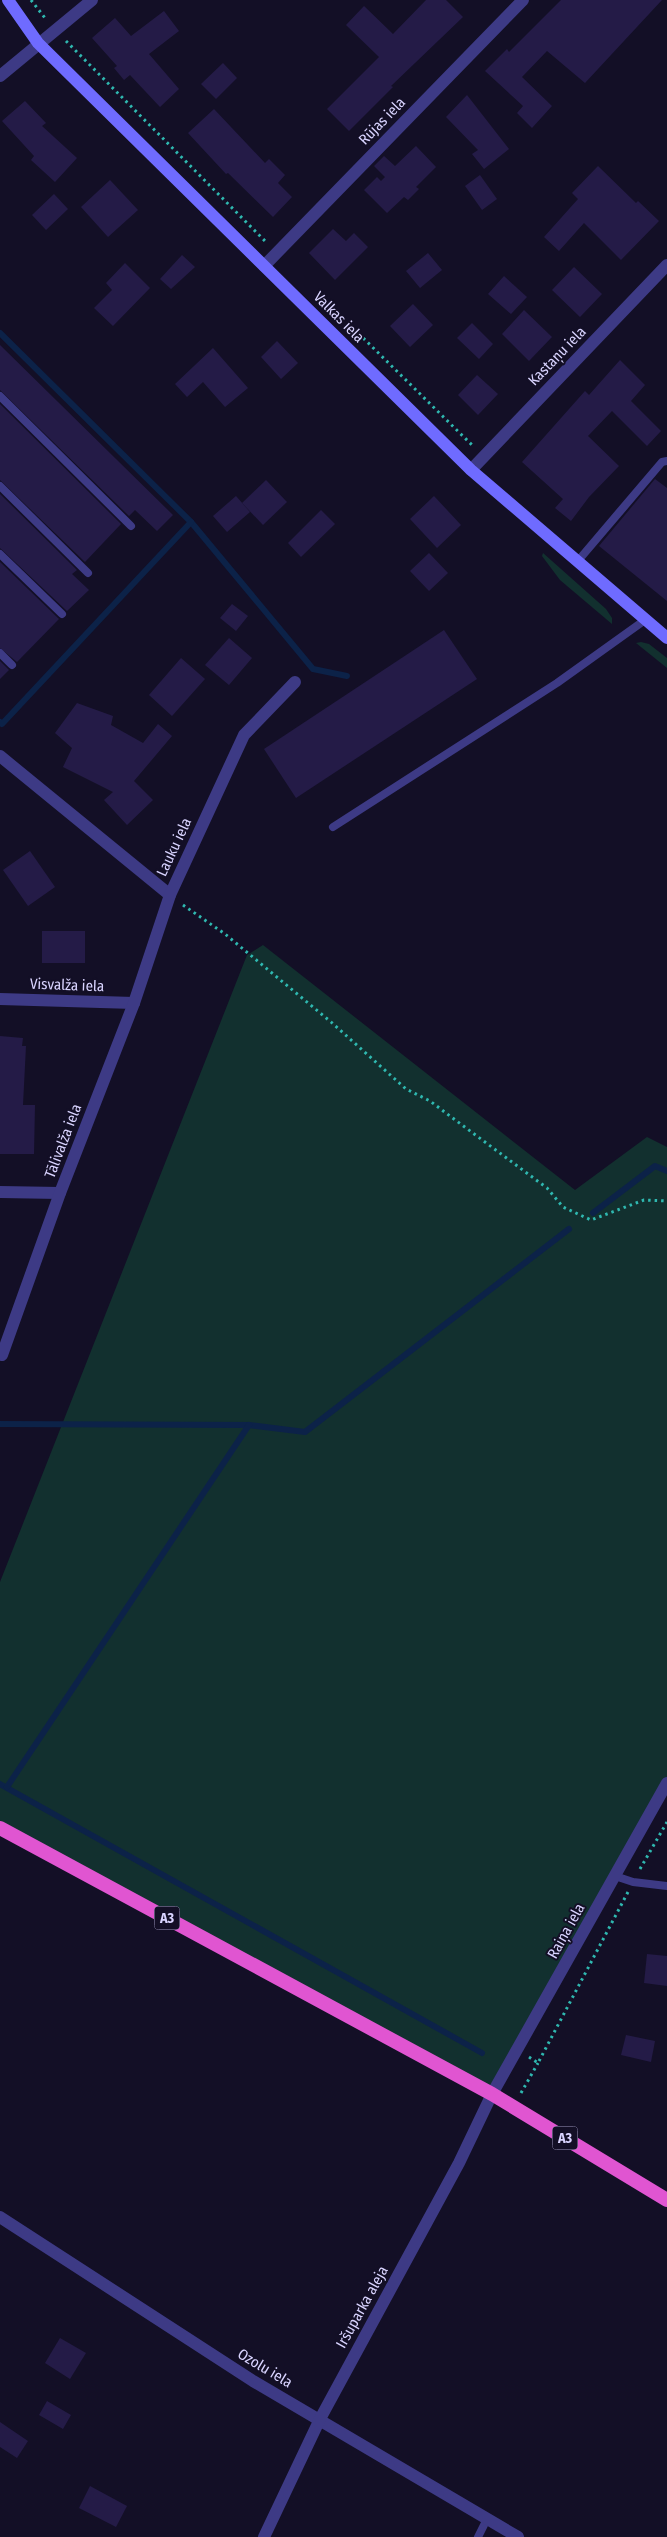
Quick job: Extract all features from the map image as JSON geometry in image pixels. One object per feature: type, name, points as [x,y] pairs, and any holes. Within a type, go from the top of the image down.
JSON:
[{"type":"highway","name":"A3","points":[[0,1828],[492,2094],[667,2200]]},
{"type":"main road","name":"Valkas iela","points":[[8,0],[38,43],[472,470],[667,638]]},
{"type":"street","points":[[0,76],[92,0]]},
{"type":"street","name":"Rūjas iela","points":[[264,266],[523,0]]},
{"type":"street","name":"Kastaņu iela","points":[[472,470],[667,265]]},
{"type":"street","name":"Lauku iela","points":[[0,756],[170,895],[244,735],[295,682]]},
{"type":"street","points":[[134,1003],[170,895]]},
{"type":"street","name":"Visvalža iela","points":[[0,999],[134,1003]]},
{"type":"street","name":"Tālivalža iela","points":[[2,1355],[60,1193],[134,1003]]},
{"type":"street","name":"Tālivalža iela","points":[[0,1192],[60,1193]]},
{"type":"street","name":"Raiņa iela","points":[[492,2094],[667,1784]]},
{"type":"street","name":"Iršuparka aleja","points":[[264,2537],[320,2419],[458,2163],[492,2094]]},
{"type":"street","name":"Ozolu iela","points":[[0,2217],[245,2376],[518,2537]]},
{"type":"lane","points":[[0,396],[131,526]]},
{"type":"lane","points":[[577,562],[662,462],[667,461]]},
{"type":"lane","points":[[0,486],[88,573]]},
{"type":"lane","points":[[0,554],[62,614]]},
{"type":"lane","points":[[333,826],[557,683],[646,620]]},
{"type":"lane","points":[[0,653],[12,665]]},
{"type":"lane","points":[[615,1876],[634,1882],[667,1886]]},
{"type":"lane","points":[[478,2537],[487,2519]]},
{"type":"path","points":[[30,0],[43,16]]},
{"type":"path","points":[[70,45],[262,238]]},
{"type":"path","points":[[352,327],[465,438]]},
{"type":"path","points":[[170,895],[232,940],[406,1089],[430,1102],[547,1188],[564,1207],[591,1220],[644,1200],[667,1201]]},
{"type":"path","points":[[512,2106],[538,2063],[667,1822]]},
{"type":"path","points":[[517,2050],[538,2063]]},
{"type":"green space","points":[[543,553],[606,609],[612,618],[612,624],[560,580],[542,556]]},
{"type":"green space","points":[[636,643],[649,644],[667,658],[667,668]]},
{"type":"green space","points":[[263,945],[575,1190],[647,1137],[667,1147],[667,1783],[492,2094],[0,1828],[0,1582],[247,955]]},
{"type":"building","points":[[426,0],[446,0],[463,17],[391,86],[393,87],[349,131],[327,109],[379,57],[346,25],[364,6],[393,34]]},
{"type":"building","points":[[561,0],[662,0],[585,83],[547,51],[522,77],[552,106],[532,128],[517,113],[523,106],[485,71],[507,49],[509,52]]},
{"type":"building","points":[[164,11],[179,31],[149,54],[179,89],[160,107],[130,75],[124,80],[114,68],[117,66],[92,38],[115,18],[131,36]]},
{"type":"building","points":[[223,63],[237,78],[216,99],[201,84]]},
{"type":"building","points":[[467,95],[509,149],[484,169],[472,154],[478,150],[446,117]]},
{"type":"building","points":[[25,101],[46,123],[42,126],[77,158],[55,182],[31,160],[34,156],[2,121]]},
{"type":"building","points":[[214,109],[265,163],[269,159],[285,175],[278,183],[292,197],[273,217],[228,173],[226,174],[188,133]]},
{"type":"building","points":[[416,146],[436,167],[416,187],[419,189],[408,200],[404,197],[387,213],[364,190],[377,177],[381,181],[385,177],[374,166],[384,156],[395,166]]},
{"type":"building","points":[[598,166],[636,203],[638,201],[659,221],[621,260],[584,223],[559,251],[544,237],[578,199],[572,193]]},
{"type":"building","points":[[480,175],[497,199],[482,210],[465,186]]},
{"type":"building","points":[[110,180],[138,210],[108,237],[81,207]]},
{"type":"building","points":[[54,194],[68,209],[46,230],[32,215]]},
{"type":"building","points":[[333,229],[346,241],[354,233],[368,247],[335,280],[309,253]]},
{"type":"building","points":[[428,253],[442,270],[420,288],[406,271]]},
{"type":"building","points":[[182,255],[195,267],[171,289],[160,279]]},
{"type":"building","points":[[125,263],[150,288],[113,326],[94,308],[112,290],[106,283]]},
{"type":"building","points":[[574,267],[602,294],[580,317],[552,290]]},
{"type":"building","points":[[504,276],[527,297],[511,314],[488,294]]},
{"type":"building","points":[[413,304],[433,325],[410,347],[390,326]]},
{"type":"building","points":[[524,310],[552,337],[529,361],[502,334]]},
{"type":"building","points":[[472,323],[493,344],[479,359],[457,338]]},
{"type":"building","points":[[277,341],[298,363],[281,379],[261,357]]},
{"type":"building","points":[[0,345],[173,515],[157,531],[135,510],[129,516],[0,390]]},
{"type":"building","points":[[213,348],[248,388],[225,407],[203,382],[187,397],[175,384]]},
{"type":"building","points":[[620,360],[645,385],[631,401],[661,431],[647,446],[612,411],[588,436],[619,466],[589,497],[571,521],[555,508],[563,499],[522,462],[585,391],[589,395]]},
{"type":"building","points":[[477,375],[498,394],[478,415],[458,395]]},
{"type":"building","points":[[0,404],[121,524],[85,562],[0,480]]},
{"type":"building","points":[[655,479],[667,488],[667,601],[599,546]]},
{"type":"building","points":[[266,480],[287,502],[263,525],[242,503]]},
{"type":"building","points":[[0,494],[77,570],[72,574],[89,590],[67,611],[0,548]]},
{"type":"building","points":[[236,496],[250,512],[227,532],[213,516]]},
{"type":"building","points":[[434,496],[461,525],[437,548],[410,519]]},
{"type":"building","points":[[321,510],[335,524],[301,557],[288,543]]},
{"type":"building","points":[[429,553],[448,573],[429,591],[410,571]]},
{"type":"building","points":[[0,562],[59,619],[17,662],[0,648]]},
{"type":"building","points":[[232,604],[248,616],[236,631],[220,618]]},
{"type":"building","points":[[444,630],[477,679],[296,798],[264,749]]},
{"type":"building","points":[[229,638],[252,658],[229,685],[205,665]]},
{"type":"building","points":[[181,658],[205,679],[172,716],[149,695]]},
{"type":"building","points":[[0,661],[9,670],[0,679]]},
{"type":"building","points":[[77,703],[113,716],[111,725],[143,743],[158,724],[172,736],[134,781],[153,800],[127,825],[104,800],[113,792],[63,767],[72,748],[55,733]]},
{"type":"building","points":[[30,851],[55,887],[28,906],[3,870]]},
{"type":"building","points":[[42,931],[85,931],[85,963],[42,963]]},
{"type":"building","points":[[0,1036],[23,1038],[22,1046],[26,1046],[23,1105],[35,1105],[34,1154],[0,1154]]},
{"type":"building","points":[[647,1954],[667,1956],[667,1986],[644,1983]]},
{"type":"building","points":[[626,2035],[655,2041],[651,2062],[621,2055]]},
{"type":"building","points":[[60,2338],[86,2353],[70,2379],[45,2363]]},
{"type":"building","points":[[47,2401],[71,2415],[63,2429],[39,2415]]},
{"type":"building","points":[[0,2422],[28,2441],[17,2458],[0,2447]]},
{"type":"building","points":[[90,2486],[127,2506],[116,2527],[79,2508]]},
{"type":"waterway","points":[[0,333],[191,522],[313,669],[347,676]]},
{"type":"waterway","points":[[0,722],[2,724],[191,522]]},
{"type":"waterway","points":[[593,1213],[655,1166],[667,1171]]},
{"type":"waterway","points":[[0,1424],[249,1425],[305,1432],[569,1229]]},
{"type":"waterway","points":[[7,1787],[249,1425]]},
{"type":"waterway","points":[[0,1784],[482,2053]]}]
